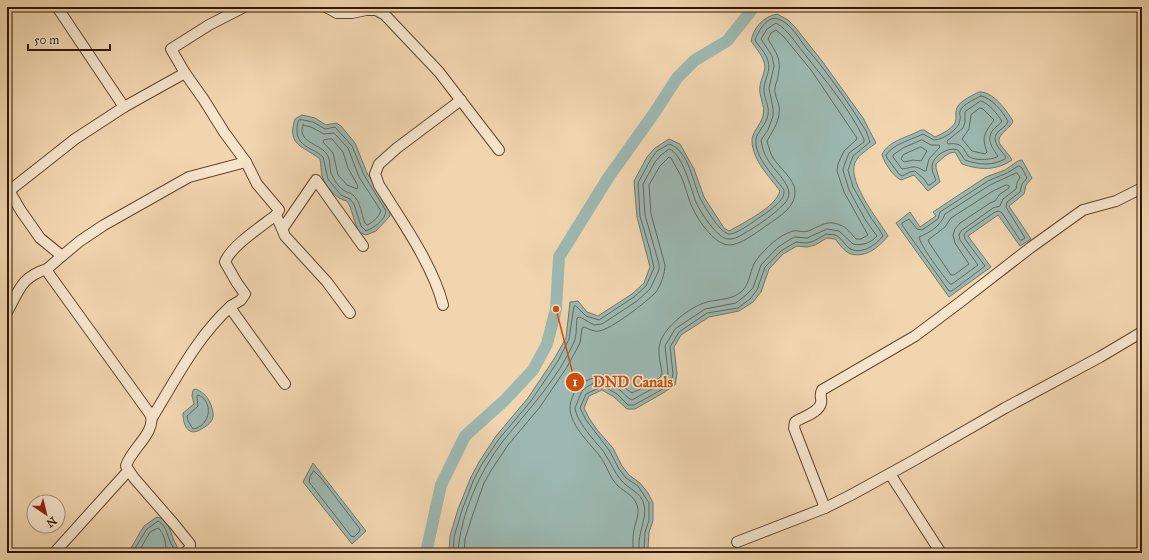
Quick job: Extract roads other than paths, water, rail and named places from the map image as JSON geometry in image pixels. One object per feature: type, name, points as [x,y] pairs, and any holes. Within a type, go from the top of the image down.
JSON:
[{"type":"street","points":[[57,7],[124,107]]},
{"type":"street","points":[[185,553],[190,548],[190,544],[128,471],[126,466],[128,460],[146,434],[152,418],[195,347],[216,320],[231,306],[241,300],[245,294],[237,284],[225,262],[227,255],[276,215],[279,210],[257,184],[246,162],[185,73],[172,49],[209,25],[244,7]]},
{"type":"street","points":[[326,7],[337,13],[376,10],[385,16],[439,72],[499,150]]},
{"type":"street","points":[[62,256],[40,238],[8,189],[75,138],[124,107],[185,73]]},
{"type":"street","points":[[443,304],[440,292],[423,259],[379,185],[375,174],[379,164],[397,148],[461,100]]},
{"type":"street","points":[[7,312],[19,288],[26,280],[47,269],[80,241],[104,225],[189,177],[246,162]]},
{"type":"street","points":[[283,228],[316,180],[363,246]]},
{"type":"street","points":[[825,508],[794,428],[795,422],[818,409],[821,402],[819,395],[822,390],[915,336],[1030,248],[1083,210],[1116,201],[1142,188]]},
{"type":"street","points":[[276,215],[283,228],[285,236],[327,282],[350,313]]},
{"type":"street","points":[[47,269],[103,350],[144,404],[152,418]]},
{"type":"street","points":[[231,306],[285,384]]},
{"type":"street","points":[[737,542],[825,508],[890,474],[1142,332]]},
{"type":"street","points":[[54,553],[128,471]]},
{"type":"street","points":[[890,474],[941,553]]},
{"type":"water","points":[[777,14],[788,20],[795,27],[822,61],[863,118],[876,143],[858,157],[854,167],[855,176],[858,187],[870,209],[888,236],[872,251],[857,255],[848,253],[835,239],[827,238],[815,245],[807,247],[797,246],[783,254],[769,269],[761,292],[753,302],[739,311],[709,317],[681,335],[674,347],[677,374],[675,385],[635,409],[627,409],[614,397],[602,390],[589,396],[584,408],[589,418],[613,448],[622,466],[629,475],[640,483],[648,493],[653,503],[653,521],[649,532],[648,548],[650,553],[449,553],[450,536],[458,509],[471,477],[496,436],[528,398],[566,338],[570,302],[578,301],[587,312],[598,316],[632,294],[644,283],[650,267],[637,217],[634,181],[647,157],[655,148],[669,139],[680,144],[694,169],[704,197],[724,228],[729,231],[766,209],[777,197],[780,191],[758,162],[753,148],[752,138],[764,112],[760,90],[765,65],[762,57],[751,41],[754,31],[760,23],[772,15]]},
{"type":"water","points":[[979,92],[989,95],[999,102],[1013,121],[1001,135],[999,141],[1012,160],[1006,164],[994,168],[981,168],[962,164],[955,152],[950,153],[936,164],[940,182],[928,191],[914,175],[901,180],[892,173],[882,155],[889,146],[921,130],[924,130],[935,137],[945,132],[954,125],[956,119],[956,109],[958,106]]},
{"type":"water","points":[[302,115],[315,118],[326,125],[336,123],[341,126],[355,143],[367,173],[390,210],[390,216],[376,231],[366,235],[360,233],[347,201],[335,195],[324,180],[322,176],[320,159],[303,148],[295,140],[293,128],[295,119]]},
{"type":"water","points":[[1022,160],[1032,178],[1026,185],[1024,194],[1009,206],[1031,239],[1020,246],[998,215],[968,236],[991,267],[949,297],[896,223],[910,212],[920,227],[936,216],[933,212],[986,177],[1005,170]]},
{"type":"water","points":[[196,389],[209,400],[213,416],[212,421],[208,425],[194,432],[188,430],[186,427],[183,413],[194,404],[192,396],[193,390]]},
{"type":"water","points":[[313,463],[366,531],[352,544],[303,482]]},
{"type":"water","points":[[157,517],[165,521],[170,529],[177,546],[175,553],[128,553],[144,526]]},
{"type":"waterway","points":[[426,553],[441,485],[465,436],[505,400],[533,370],[547,344],[556,309],[559,257],[608,178],[655,112],[677,78],[695,60],[727,41],[754,7]]},
{"type":"place","name":"DND Canals","points":[[556,309]]}]
